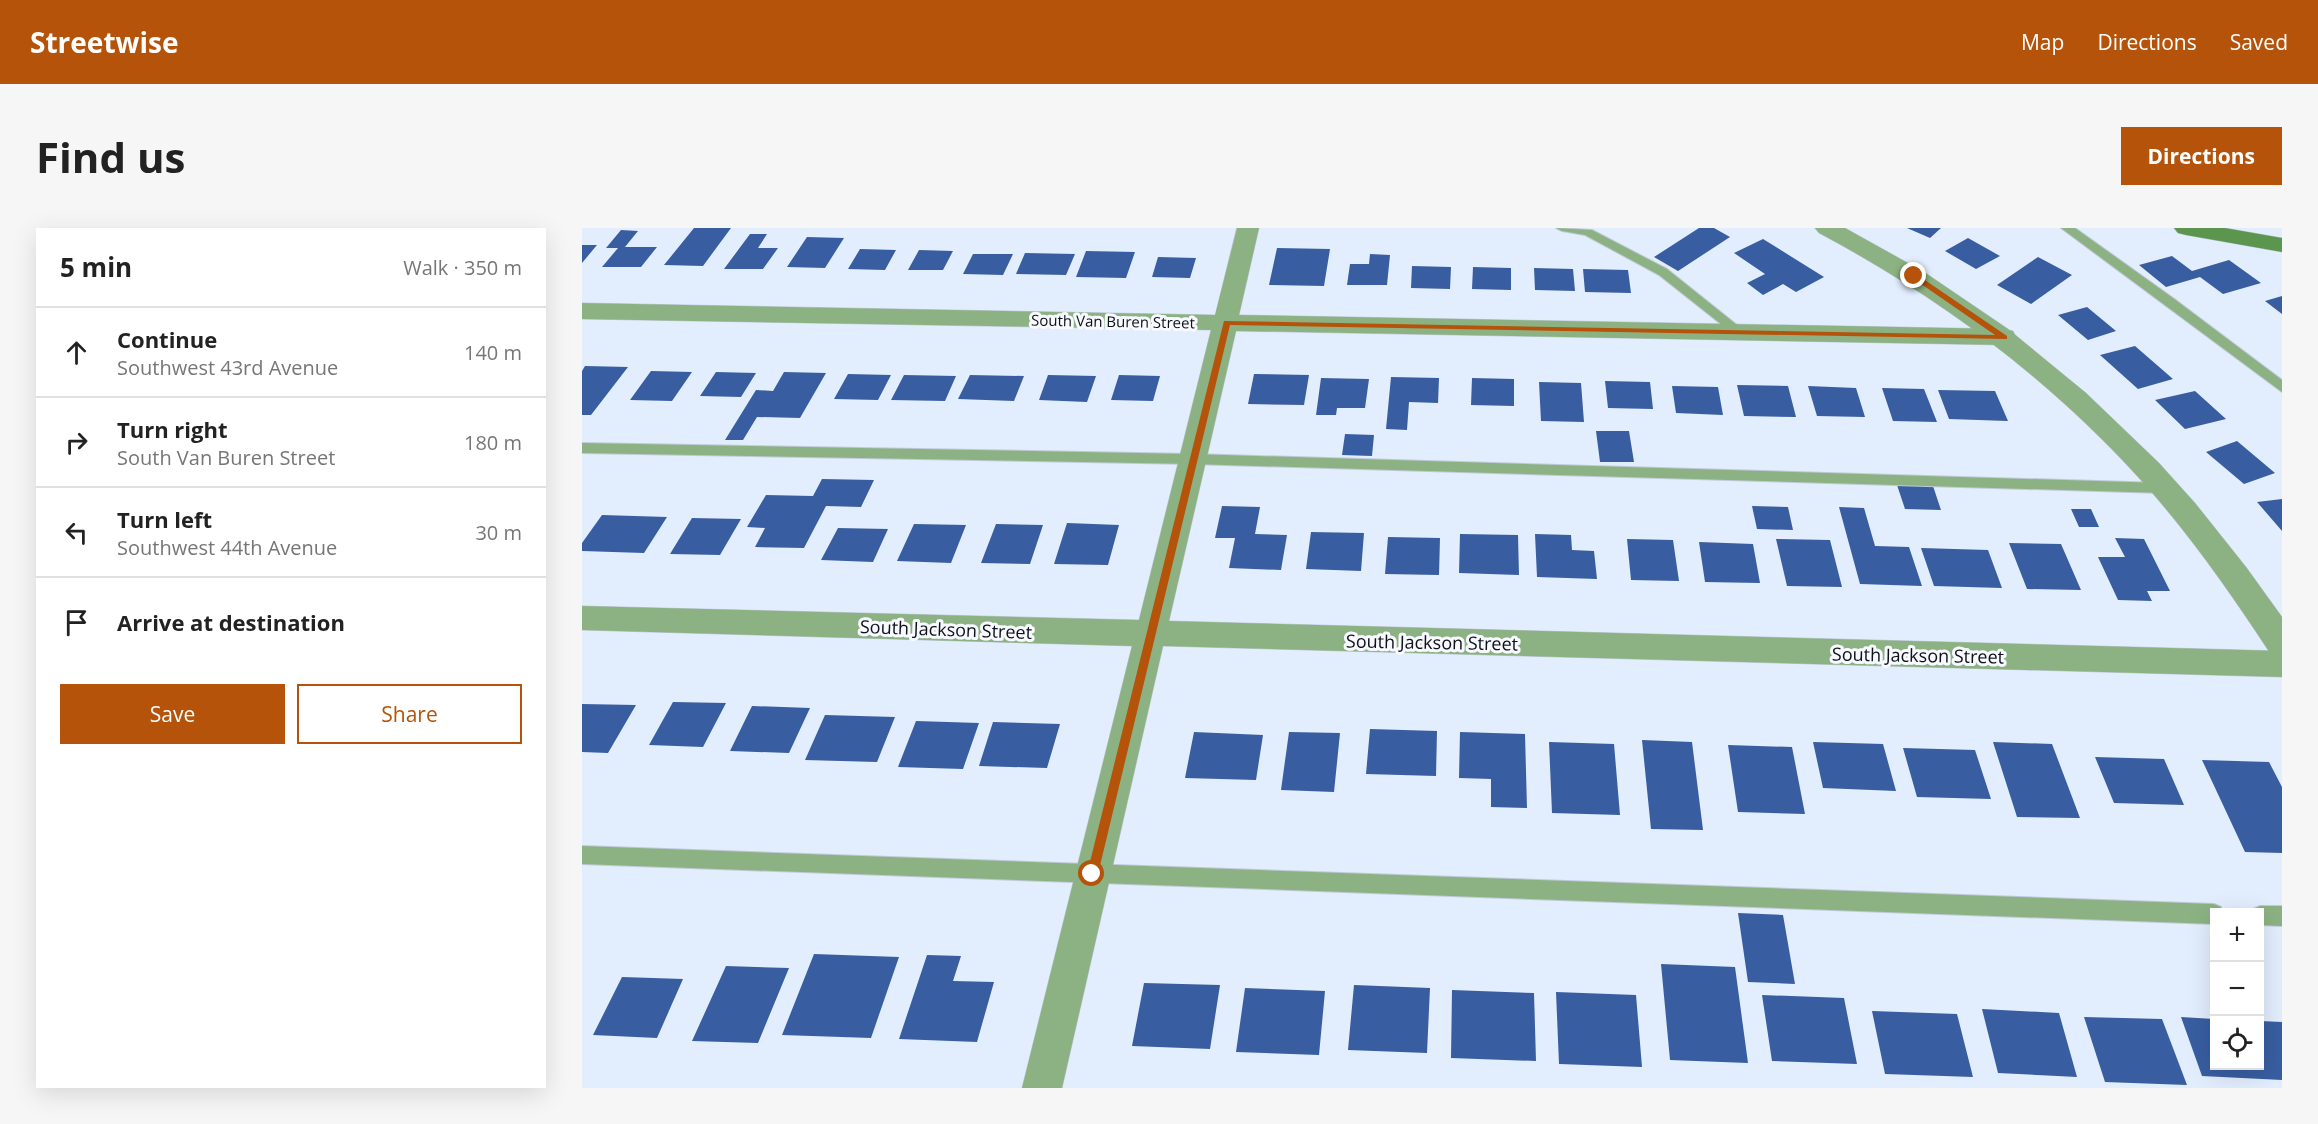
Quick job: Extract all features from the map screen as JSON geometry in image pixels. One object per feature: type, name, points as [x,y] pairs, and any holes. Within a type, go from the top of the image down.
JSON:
[{"type":"main road","points":[[2186,228],[2282,245]]},
{"type":"street","points":[[1042,1088],[1248,228]]},
{"type":"street","points":[[1827,228],[1914,276],[2004,338],[2088,410],[2163,488],[2233,571],[2282,643]]},
{"type":"street","name":"South Van Buren Street","points":[[582,311],[2004,338]]},
{"type":"street","name":"South Jackson Street","points":[[582,618],[2282,664]]},
{"type":"lane","points":[[1562,228],[1588,232],[1663,272],[1741,333]]},
{"type":"lane","points":[[2067,228],[2169,301],[2282,387]]},
{"type":"lane","points":[[582,448],[1192,459],[2163,488]]},
{"type":"lane","points":[[582,855],[2210,914]]},
{"type":"lane","points":[[2264,915],[2282,916]]},
{"type":"building","points":[[694,228],[731,228],[703,266],[664,265]]},
{"type":"building","points":[[1699,228],[1714,228],[1730,237],[1678,271],[1654,257]]},
{"type":"building","points":[[1907,228],[1941,228],[1930,238]]},
{"type":"building","points":[[621,230],[638,231],[625,247],[657,247],[641,267],[602,267],[618,248],[606,248]]},
{"type":"building","points":[[750,234],[767,234],[758,248],[778,248],[763,269],[724,269]]},
{"type":"building","points":[[807,237],[844,238],[825,268],[787,267]]},
{"type":"building","points":[[1968,238],[2000,256],[1976,269],[1945,251]]},
{"type":"building","points":[[1763,239],[1824,277],[1796,292],[1783,284],[1763,295],[1747,283],[1765,274],[1734,253]]},
{"type":"building","points":[[582,245],[597,245],[582,263]]},
{"type":"building","points":[[1277,248],[1330,249],[1324,286],[1269,285]]},
{"type":"building","points":[[860,249],[896,250],[885,270],[848,269]]},
{"type":"building","points":[[919,250],[953,251],[943,270],[908,270]]},
{"type":"building","points":[[1086,251],[1135,252],[1126,278],[1076,277]]},
{"type":"building","points":[[1025,253],[1075,254],[1066,275],[1016,274]]},
{"type":"building","points":[[973,254],[1013,254],[1003,275],[963,274]]},
{"type":"building","points":[[1370,254],[1390,255],[1387,285],[1347,285],[1350,264],[1369,264]]},
{"type":"building","points":[[2172,256],[2192,271],[2229,260],[2261,283],[2223,294],[2200,277],[2166,287],[2139,265]]},
{"type":"building","points":[[1158,257],[1196,258],[1190,278],[1152,277]]},
{"type":"building","points":[[2038,257],[2072,275],[2031,304],[1997,285]]},
{"type":"building","points":[[1412,266],[1451,267],[1450,289],[1411,288]]},
{"type":"building","points":[[1473,267],[1511,268],[1511,290],[1472,289]]},
{"type":"building","points":[[1534,268],[1573,269],[1575,291],[1535,290]]},
{"type":"building","points":[[1583,269],[1628,270],[1631,293],[1585,292]]},
{"type":"building","points":[[2282,296],[2282,314],[2265,301]]},
{"type":"building","points":[[2087,307],[2116,331],[2088,340],[2058,315]]},
{"type":"building","points":[[2135,346],[2173,379],[2138,389],[2100,355]]},
{"type":"building","points":[[585,366],[628,367],[591,415],[582,415],[582,371]]},
{"type":"building","points":[[651,371],[692,372],[672,401],[630,400]]},
{"type":"building","points":[[716,372],[756,373],[741,397],[700,396]]},
{"type":"building","points":[[784,372],[826,373],[800,418],[757,417],[743,440],[725,440],[756,390],[773,391]]},
{"type":"building","points":[[848,374],[891,375],[878,400],[834,399]]},
{"type":"building","points":[[1254,374],[1309,375],[1304,405],[1248,404]]},
{"type":"building","points":[[904,375],[956,376],[945,401],[891,400]]},
{"type":"building","points":[[970,375],[1024,376],[1014,401],[958,399]]},
{"type":"building","points":[[1048,375],[1096,376],[1087,402],[1039,400]]},
{"type":"building","points":[[1119,375],[1160,376],[1153,401],[1111,400]]},
{"type":"building","points":[[1391,377],[1439,378],[1438,403],[1409,402],[1407,430],[1386,429]]},
{"type":"building","points":[[1321,378],[1369,379],[1365,408],[1337,408],[1336,415],[1316,415]]},
{"type":"building","points":[[1472,378],[1514,379],[1514,406],[1471,405]]},
{"type":"building","points":[[1605,381],[1650,382],[1653,409],[1608,408]]},
{"type":"building","points":[[1539,382],[1581,383],[1584,422],[1541,421]]},
{"type":"building","points":[[1737,385],[1788,386],[1796,417],[1744,416]]},
{"type":"building","points":[[1672,386],[1718,387],[1723,415],[1676,413]]},
{"type":"building","points":[[1808,386],[1856,388],[1865,417],[1817,416]]},
{"type":"building","points":[[1882,388],[1924,389],[1937,422],[1893,421]]},
{"type":"building","points":[[1938,390],[1995,391],[2008,421],[1949,419]]},
{"type":"building","points":[[2195,391],[2226,419],[2185,429],[2155,400]]},
{"type":"building","points":[[1596,431],[1629,431],[1634,462],[1600,462]]},
{"type":"building","points":[[1345,434],[1374,435],[1372,456],[1342,455]]},
{"type":"building","points":[[2237,441],[2275,473],[2244,484],[2206,452]]},
{"type":"building","points":[[822,479],[874,480],[861,507],[826,506],[804,548],[755,547],[765,528],[747,527],[766,495],[813,496]]},
{"type":"building","points":[[1897,485],[1933,486],[1941,510],[1905,509]]},
{"type":"building","points":[[2282,499],[2282,531],[2257,502]]},
{"type":"building","points":[[1222,506],[1260,507],[1255,534],[1287,535],[1281,570],[1229,568],[1235,538],[1215,538]]},
{"type":"building","points":[[1752,506],[1788,507],[1793,530],[1757,529]]},
{"type":"building","points":[[1839,507],[1864,508],[1875,546],[1909,547],[1922,586],[1860,584]]},
{"type":"building","points":[[2071,509],[2091,509],[2099,527],[2079,527]]},
{"type":"building","points":[[602,515],[667,517],[644,553],[582,551],[582,543]]},
{"type":"building","points":[[692,518],[741,519],[720,555],[670,554]]},
{"type":"building","points":[[1067,523],[1119,525],[1108,565],[1054,564]]},
{"type":"building","points":[[914,524],[966,525],[951,563],[897,561]]},
{"type":"building","points":[[996,524],[1043,525],[1030,564],[981,563]]},
{"type":"building","points":[[838,528],[888,529],[873,562],[821,560]]},
{"type":"building","points":[[1311,532],[1364,533],[1361,571],[1306,569]]},
{"type":"building","points":[[1460,534],[1518,535],[1519,575],[1459,573]]},
{"type":"building","points":[[1535,534],[1571,535],[1572,550],[1594,551],[1597,579],[1537,577]]},
{"type":"building","points":[[1388,537],[1440,538],[1439,575],[1385,574]]},
{"type":"building","points":[[2115,538],[2144,539],[2170,591],[2147,591],[2152,601],[2118,600],[2098,557],[2125,557]]},
{"type":"building","points":[[1627,539],[1673,540],[1679,581],[1631,580]]},
{"type":"building","points":[[1776,539],[1830,540],[1842,587],[1787,586]]},
{"type":"building","points":[[1699,542],[1753,544],[1760,583],[1705,582]]},
{"type":"building","points":[[2009,543],[2061,544],[2081,590],[2027,589]]},
{"type":"building","points":[[1921,548],[1988,550],[2002,588],[1934,586]]},
{"type":"building","points":[[673,702],[726,703],[703,747],[649,745]]},
{"type":"building","points":[[582,704],[636,705],[608,753],[582,752]]},
{"type":"building","points":[[752,706],[810,708],[789,753],[730,751]]},
{"type":"building","points":[[825,715],[895,717],[877,762],[805,760]]},
{"type":"building","points":[[916,721],[979,723],[963,769],[898,767]]},
{"type":"building","points":[[993,722],[1060,724],[1047,768],[979,766]]},
{"type":"building","points":[[1370,729],[1437,731],[1436,776],[1366,774]]},
{"type":"building","points":[[1194,732],[1263,735],[1256,780],[1185,778]]},
{"type":"building","points":[[1289,732],[1340,733],[1334,792],[1281,790]]},
{"type":"building","points":[[1460,732],[1525,734],[1527,808],[1491,807],[1491,779],[1459,778]]},
{"type":"building","points":[[1642,740],[1692,742],[1703,830],[1651,829]]},
{"type":"building","points":[[1549,742],[1614,744],[1620,815],[1552,813]]},
{"type":"building","points":[[1813,742],[1883,744],[1896,791],[1823,788]]},
{"type":"building","points":[[1993,742],[2052,744],[2080,818],[2017,817]]},
{"type":"building","points":[[1728,745],[1792,747],[1805,814],[1738,812]]},
{"type":"building","points":[[1903,748],[1975,750],[1991,799],[1917,797]]},
{"type":"building","points":[[2095,757],[2164,759],[2184,805],[2114,803]]},
{"type":"building","points":[[2202,760],[2269,762],[2282,787],[2282,853],[2245,852]]},
{"type":"building","points":[[1738,913],[1783,915],[1795,984],[1748,982]]},
{"type":"building","points":[[814,954],[899,957],[871,1038],[782,1035]]},
{"type":"building","points":[[927,955],[961,956],[953,981],[994,982],[977,1042],[899,1039]]},
{"type":"building","points":[[1661,964],[1735,967],[1748,1063],[1670,1060]]},
{"type":"building","points":[[726,966],[789,968],[758,1043],[692,1041]]},
{"type":"building","points":[[622,977],[683,979],[657,1038],[593,1035]]},
{"type":"building","points":[[1144,983],[1220,985],[1210,1049],[1132,1046]]},
{"type":"building","points":[[1354,985],[1430,988],[1427,1053],[1348,1050]]},
{"type":"building","points":[[1245,988],[1325,991],[1319,1055],[1236,1052]]},
{"type":"building","points":[[1452,990],[1534,993],[1536,1061],[1451,1058]]},
{"type":"building","points":[[1556,992],[1636,995],[1642,1067],[1559,1064]]},
{"type":"building","points":[[1762,995],[1844,998],[1857,1064],[1772,1061]]},
{"type":"building","points":[[1982,1009],[2059,1013],[2077,1077],[1998,1073]]},
{"type":"building","points":[[1872,1011],[1957,1014],[1973,1077],[1885,1074]]},
{"type":"building","points":[[2084,1017],[2162,1019],[2187,1085],[2105,1082]]},
{"type":"building","points":[[2181,1017],[2210,1019],[2210,1070],[2264,1070],[2264,1021],[2282,1022],[2282,1080],[2202,1076]]},
{"type":"route","points":[[1092,874],[1226,323],[2004,338],[1914,276]]}]
